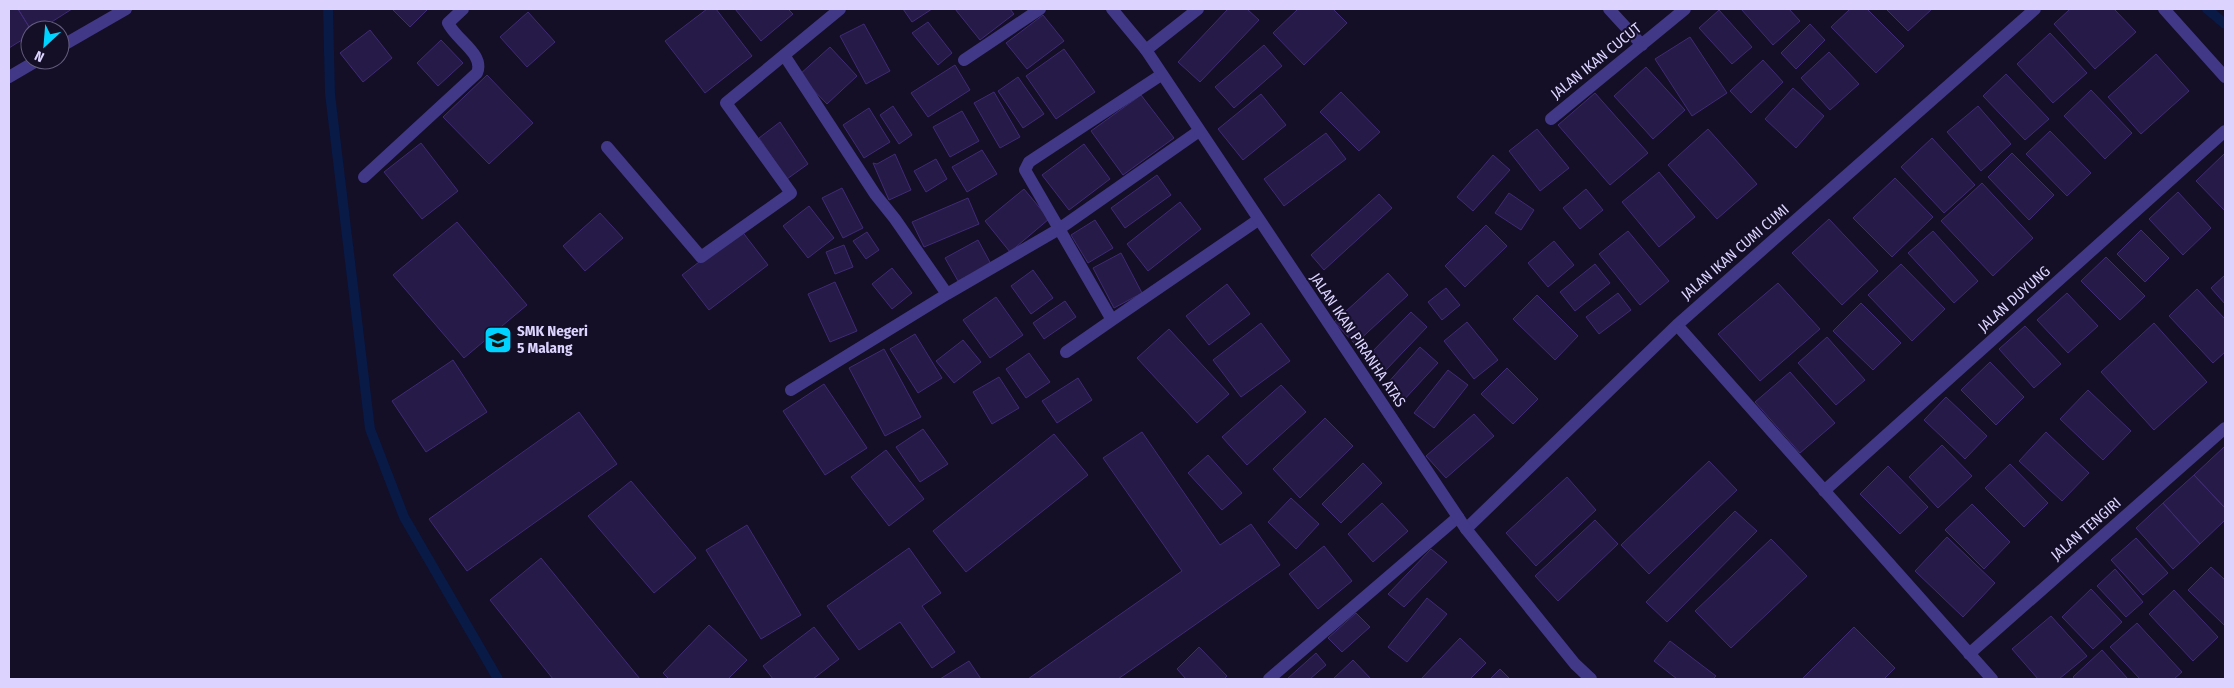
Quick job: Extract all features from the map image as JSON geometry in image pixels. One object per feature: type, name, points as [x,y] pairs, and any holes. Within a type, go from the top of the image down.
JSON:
[{"type":"street","points":[[70,41],[126,9]]},
{"type":"street","points":[[364,177],[477,73],[480,66],[478,57],[453,32],[448,22],[463,9]]},
{"type":"street","points":[[608,147],[701,257],[791,193],[726,102],[840,9]]},
{"type":"street","points":[[964,60],[1040,9]]},
{"type":"street","name":"JALAN IKAN PIRANHA ATAS","points":[[1112,9],[1146,50],[1466,529],[1575,664],[1591,679]]},
{"type":"street","points":[[1146,50],[1198,9]]},
{"type":"street","points":[[1609,9],[1642,45]]},
{"type":"street","name":"JALAN IKAN CUCUT","points":[[1551,119],[1685,9]]},
{"type":"street","name":"JALAN IKAN CUMI CUMI","points":[[1466,529],[1676,325],[2035,9]]},
{"type":"street","points":[[2164,9],[2225,77]]},
{"type":"street","points":[[784,55],[875,194],[895,218],[947,294]]},
{"type":"street","points":[[9,77],[21,70]]},
{"type":"street","points":[[1112,320],[1026,174],[1026,167],[1035,158],[1161,75]]},
{"type":"street","points":[[792,390],[947,294],[1059,229],[1199,131]]},
{"type":"street","name":"JALAN DUYUNG","points":[[1824,492],[2225,132]]},
{"type":"street","points":[[1066,352],[1258,220]]},
{"type":"street","points":[[1676,325],[1992,679]]},
{"type":"street","name":"JALAN TENGIRI","points":[[1969,654],[2225,428]]},
{"type":"street","points":[[1268,679],[1458,517]]},
{"type":"building","points":[[9,9],[18,9],[25,20],[20,20],[20,41],[9,48]]},
{"type":"building","points":[[18,9],[72,9],[55,20],[25,20]]},
{"type":"building","points":[[392,9],[428,9],[410,27]]},
{"type":"building","points":[[707,9],[716,9],[752,56],[705,93],[665,41]]},
{"type":"building","points":[[735,9],[788,9],[793,14],[761,41]]},
{"type":"building","points":[[903,9],[932,9],[912,22]]},
{"type":"building","points":[[955,9],[1010,9],[1014,14],[980,40]]},
{"type":"building","points":[[1228,9],[1247,9],[1259,20],[1200,82],[1178,62]]},
{"type":"building","points":[[1298,9],[1333,9],[1347,23],[1304,65],[1273,33]]},
{"type":"building","points":[[1741,9],[1789,9],[1800,21],[1773,45]]},
{"type":"building","points":[[1850,9],[1867,9],[1904,46],[1876,73],[1831,27]]},
{"type":"building","points":[[1886,9],[1932,9],[1908,31]]},
{"type":"building","points":[[2070,9],[2114,9],[2136,32],[2095,69],[2054,24]]},
{"type":"building","points":[[1719,10],[1752,47],[1732,64],[1699,28]]},
{"type":"building","points":[[528,12],[555,42],[527,67],[500,37]]},
{"type":"building","points":[[1043,15],[1064,41],[1027,69],[1006,43]]},
{"type":"building","points":[[928,22],[952,53],[938,65],[912,33]]},
{"type":"building","points":[[864,24],[890,71],[866,84],[840,36]]},
{"type":"building","points":[[1810,24],[1825,40],[1796,69],[1781,53]]},
{"type":"building","points":[[370,30],[392,58],[363,82],[340,53]]},
{"type":"building","points":[[2050,33],[2087,73],[2053,103],[2017,64]]},
{"type":"building","points":[[1690,37],[1727,93],[1692,116],[1655,59]]},
{"type":"building","points":[[441,40],[463,63],[438,86],[417,63]]},
{"type":"building","points":[[1264,45],[1282,66],[1234,108],[1215,87]]},
{"type":"building","points":[[830,47],[857,76],[827,104],[799,75]]},
{"type":"building","points":[[1064,49],[1095,92],[1056,119],[1026,76]]},
{"type":"building","points":[[1829,52],[1859,84],[1830,110],[1801,78]]},
{"type":"building","points":[[2156,54],[2189,91],[2141,134],[2108,97]]},
{"type":"building","points":[[1763,60],[1783,82],[1751,113],[1730,91]]},
{"type":"building","points":[[955,65],[970,90],[928,117],[911,93]]},
{"type":"building","points":[[1646,67],[1685,110],[1653,139],[1614,96]]},
{"type":"building","points":[[2006,74],[2049,119],[2025,140],[1983,96]]},
{"type":"building","points":[[487,75],[533,123],[489,164],[443,117]]},
{"type":"building","points":[[1018,77],[1044,114],[1023,128],[998,91]]},
{"type":"building","points":[[1793,88],[1824,116],[1796,148],[1765,119]]},
{"type":"building","points":[[2091,90],[2132,133],[2105,159],[2064,116]]},
{"type":"building","points":[[994,92],[1020,137],[1000,148],[974,103]]},
{"type":"building","points":[[1341,92],[1380,132],[1359,151],[1320,112]]},
{"type":"building","points":[[1595,93],[1648,153],[1610,185],[1558,125]]},
{"type":"building","points":[[1261,94],[1286,125],[1243,160],[1218,129]]},
{"type":"building","points":[[1141,95],[1174,138],[1123,175],[1091,131]]},
{"type":"building","points":[[893,106],[912,135],[899,144],[880,115]]},
{"type":"building","points":[[1978,106],[2011,144],[1981,171],[1947,132]]},
{"type":"building","points":[[869,108],[890,142],[864,158],[843,125]]},
{"type":"building","points":[[962,111],[979,141],[950,157],[933,127]]},
{"type":"building","points":[[780,122],[808,164],[787,179],[759,138]]},
{"type":"building","points":[[1537,129],[1569,168],[1540,191],[1509,151]]},
{"type":"building","points":[[1708,129],[1757,184],[1717,219],[1668,165]]},
{"type":"building","points":[[2050,131],[2091,173],[2067,196],[2026,154]]},
{"type":"building","points":[[1326,133],[1346,159],[1284,206],[1264,179]]},
{"type":"building","points":[[1932,138],[1975,185],[1944,213],[1901,167]]},
{"type":"building","points":[[421,143],[458,191],[422,219],[384,172]]},
{"type":"building","points":[[1084,144],[1110,179],[1069,210],[1042,175]]},
{"type":"building","points":[[982,150],[997,174],[967,192],[952,167]]},
{"type":"building","points":[[2012,153],[2054,195],[2029,220],[1988,177]]},
{"type":"building","points":[[2225,153],[2225,211],[2196,181]]},
{"type":"building","points":[[895,154],[911,190],[889,200],[873,163],[877,164]]},
{"type":"building","points":[[1493,155],[1510,170],[1473,211],[1457,197]]},
{"type":"building","points":[[936,159],[947,179],[926,192],[914,171]]},
{"type":"building","points":[[1659,172],[1695,217],[1659,247],[1622,202]]},
{"type":"building","points":[[1157,175],[1171,195],[1125,228],[1111,208]]},
{"type":"building","points":[[1895,178],[1933,217],[1892,257],[1853,218]]},
{"type":"building","points":[[1982,183],[2033,238],[1993,276],[1941,221]]},
{"type":"building","points":[[842,188],[863,228],[843,238],[822,198]]},
{"type":"building","points":[[1024,189],[1049,219],[1010,252],[985,221]]},
{"type":"building","points":[[1586,189],[1603,210],[1580,229],[1563,208]]},
{"type":"building","points":[[2178,192],[2211,228],[2183,255],[2149,219]]},
{"type":"building","points":[[1509,193],[1534,210],[1521,230],[1495,213]]},
{"type":"building","points":[[1379,194],[1392,208],[1324,270],[1311,255]]},
{"type":"building","points":[[968,198],[979,224],[924,247],[912,222]]},
{"type":"building","points":[[1180,202],[1201,229],[1148,271],[1127,244]]},
{"type":"building","points":[[809,206],[834,238],[808,258],[783,226]]},
{"type":"building","points":[[600,213],[623,238],[585,271],[563,246]]},
{"type":"building","points":[[1829,219],[1878,271],[1842,305],[1792,253]]},
{"type":"building","points":[[1095,220],[1113,248],[1088,263],[1071,235]]},
{"type":"building","points":[[457,222],[527,305],[464,358],[393,275]]},
{"type":"building","points":[[1486,225],[1507,246],[1465,287],[1445,266]]},
{"type":"building","points":[[741,230],[768,265],[709,310],[682,275]]},
{"type":"building","points":[[2141,230],[2169,258],[2145,282],[2117,254]]},
{"type":"building","points":[[1628,231],[1669,281],[1640,305],[1599,254]]},
{"type":"building","points":[[1933,231],[1978,281],[1954,303],[1908,253]]},
{"type":"building","points":[[867,232],[879,250],[866,259],[853,241]]},
{"type":"building","points":[[978,240],[991,264],[958,281],[945,258]]},
{"type":"building","points":[[1554,241],[1574,265],[1548,287],[1528,263]]},
{"type":"building","points":[[844,245],[853,267],[835,274],[826,252]]},
{"type":"building","points":[[1121,253],[1142,293],[1114,308],[1093,268]]},
{"type":"building","points":[[2106,257],[2145,296],[2120,320],[2081,281]]},
{"type":"building","points":[[1595,264],[1610,283],[1575,311],[1560,292]]},
{"type":"building","points":[[1901,264],[1945,309],[1912,341],[1868,295]]},
{"type":"building","points":[[892,268],[912,293],[892,309],[872,284]]},
{"type":"building","points":[[1033,270],[1053,298],[1031,314],[1011,286]]},
{"type":"building","points":[[1388,273],[1408,295],[1355,344],[1334,322]]},
{"type":"building","points":[[2225,275],[2225,304],[2211,288]]},
{"type":"building","points":[[835,282],[857,331],[830,342],[808,294]]},
{"type":"building","points":[[1778,283],[1820,329],[1760,381],[1718,334]]},
{"type":"building","points":[[1227,284],[1250,314],[1209,345],[1186,316]]},
{"type":"building","points":[[1446,288],[1460,305],[1442,320],[1428,302]]},
{"type":"building","points":[[2197,289],[2225,319],[2225,352],[2213,363],[2169,316]]},
{"type":"building","points":[[1618,293],[1631,310],[1599,334],[1586,317]]},
{"type":"building","points":[[2067,293],[2098,326],[2068,353],[2037,320]]},
{"type":"building","points":[[1537,295],[1578,336],[1555,360],[1513,319]]},
{"type":"building","points":[[996,297],[1023,335],[990,358],[963,320]]},
{"type":"building","points":[[1065,301],[1076,317],[1044,339],[1033,323]]},
{"type":"building","points":[[1861,303],[1901,343],[1873,370],[1833,331]]},
{"type":"building","points":[[1411,312],[1427,327],[1384,372],[1368,356]]},
{"type":"building","points":[[1467,322],[1498,360],[1474,379],[1444,341]]},
{"type":"building","points":[[1261,323],[1290,361],[1241,397],[1213,360]]},
{"type":"building","points":[[2154,323],[2207,382],[2154,430],[2101,372]]},
{"type":"building","points":[[2025,326],[2061,364],[2034,388],[1999,349]]},
{"type":"building","points":[[1169,329],[1229,394],[1197,423],[1137,358]]},
{"type":"building","points":[[915,334],[942,378],[918,393],[890,349]]},
{"type":"building","points":[[1827,337],[1865,380],[1836,405],[1798,363]]},
{"type":"building","points":[[963,340],[981,362],[954,383],[936,361]]},
{"type":"building","points":[[1420,347],[1438,363],[1402,402],[1385,386]]},
{"type":"building","points":[[884,349],[921,417],[885,436],[849,368]]},
{"type":"building","points":[[1029,353],[1050,382],[1026,398],[1006,369]]},
{"type":"building","points":[[453,360],[487,412],[426,452],[392,401]]},
{"type":"building","points":[[1990,362],[2024,397],[1996,425],[1961,390]]},
{"type":"building","points":[[1507,368],[1538,399],[1513,424],[1481,394]]},
{"type":"building","points":[[1448,370],[1468,385],[1434,428],[1414,413]]},
{"type":"building","points":[[1790,372],[1835,423],[1800,453],[1755,402]]},
{"type":"building","points":[[999,377],[1019,408],[992,424],[973,392]]},
{"type":"building","points":[[1078,378],[1092,400],[1057,423],[1042,401]]},
{"type":"building","points":[[824,384],[867,448],[825,475],[783,411]]},
{"type":"building","points":[[1281,385],[1306,412],[1247,465],[1222,437]]},
{"type":"building","points":[[2088,390],[2131,431],[2103,460],[2060,419]]},
{"type":"building","points":[[1946,397],[1987,436],[1965,459],[1924,420]]},
{"type":"building","points":[[579,412],[617,464],[467,571],[429,519]]},
{"type":"building","points":[[1474,414],[1494,436],[1446,478],[1426,456]]},
{"type":"building","points":[[1325,418],[1353,446],[1300,498],[1273,469]]},
{"type":"building","points":[[923,429],[948,464],[920,482],[896,447]]},
{"type":"building","points":[[1142,432],[1220,545],[1251,524],[1280,565],[1118,679],[1028,679],[1182,571],[1103,458]]},
{"type":"building","points":[[2046,432],[2089,473],[2062,501],[2019,461]]},
{"type":"building","points":[[1054,434],[1088,475],[966,572],[933,531]]},
{"type":"building","points":[[1942,445],[1972,476],[1938,508],[1909,477]]},
{"type":"building","points":[[2224,447],[2225,449],[2225,508],[2194,475]]},
{"type":"building","points":[[886,450],[924,499],[889,526],[851,477]]},
{"type":"building","points":[[1208,455],[1242,493],[1222,510],[1188,473]]},
{"type":"building","points":[[1709,461],[1737,490],[1649,574],[1621,545]]},
{"type":"building","points":[[1363,463],[1382,483],[1341,523],[1322,504]]},
{"type":"building","points":[[2010,464],[2048,503],[2024,527],[1985,488]]},
{"type":"building","points":[[1888,466],[1928,507],[1900,534],[1860,494]]},
{"type":"building","points":[[2194,475],[2225,508],[2225,520],[2200,544],[2163,503]]},
{"type":"building","points":[[1567,477],[1596,510],[1536,566],[1506,533]]},
{"type":"building","points":[[631,481],[696,558],[654,593],[588,516]]},
{"type":"building","points":[[1291,498],[1319,524],[1296,549],[1268,522]]},
{"type":"building","points":[[1382,503],[1408,531],[1373,562],[1348,534]]},
{"type":"building","points":[[2163,503],[2200,544],[2173,569],[2136,528]]},
{"type":"building","points":[[1972,504],[2010,542],[1984,569],[1945,530]]},
{"type":"building","points":[[1735,511],[1757,531],[1667,622],[1646,602]]},
{"type":"building","points":[[1595,520],[1618,544],[1558,601],[1535,576]]},
{"type":"building","points":[[747,525],[801,615],[761,639],[706,550]]},
{"type":"building","points":[[1947,537],[1995,583],[1963,617],[1915,571]]},
{"type":"building","points":[[2136,538],[2168,573],[2143,595],[2111,560]]},
{"type":"building","points":[[1771,539],[1807,576],[1731,648],[1695,611]]},
{"type":"building","points":[[1324,546],[1352,581],[1318,609],[1289,574]]},
{"type":"building","points":[[909,548],[941,593],[922,606],[955,652],[932,668],[900,622],[859,650],[827,606]]},
{"type":"building","points":[[1431,549],[1447,562],[1404,607],[1388,594]]},
{"type":"building","points":[[541,558],[640,679],[553,679],[490,600]]},
{"type":"building","points":[[2211,567],[2225,580],[2225,626],[2188,590]]},
{"type":"building","points":[[2115,569],[2143,602],[2126,617],[2097,586]]},
{"type":"building","points":[[2091,589],[2122,622],[2093,649],[2062,617]]},
{"type":"building","points":[[2174,590],[2218,637],[2193,661],[2149,614]]},
{"type":"building","points":[[1427,598],[1447,614],[1407,662],[1388,647]]},
{"type":"building","points":[[1356,613],[1370,627],[1342,652],[1328,638]]},
{"type":"building","points":[[2051,616],[2087,656],[2059,679],[2038,679],[2012,649]]},
{"type":"building","points":[[2137,623],[2182,672],[2174,679],[2140,679],[2110,647]]},
{"type":"building","points":[[709,625],[747,660],[728,679],[669,679],[663,673]]},
{"type":"building","points":[[814,627],[839,659],[813,679],[773,679],[763,666]]},
{"type":"building","points":[[1854,627],[1895,668],[1884,679],[1802,679]]},
{"type":"building","points":[[1460,638],[1486,663],[1470,679],[1421,679]]},
{"type":"building","points":[[1670,641],[1716,676],[1713,679],[1677,679],[1654,661]]},
{"type":"building","points":[[1199,647],[1227,676],[1224,679],[1186,679],[1177,669]]},
{"type":"building","points":[[2102,650],[2128,679],[2075,679],[2073,677]]},
{"type":"building","points":[[1316,653],[1326,665],[1310,679],[1287,679]]},
{"type":"building","points":[[1353,660],[1371,679],[1333,679]]},
{"type":"building","points":[[969,661],[981,679],[940,679]]},
{"type":"building","points":[[1500,669],[1510,679],[1490,679]]},
{"type":"waterway","points":[[328,9],[330,94],[370,429],[404,517],[498,679]]},
{"type":"waterway","points":[[2207,9],[2225,24]]},
{"type":"place","name":"SMK Negeri 5 Malang","points":[[498,340]]}]
